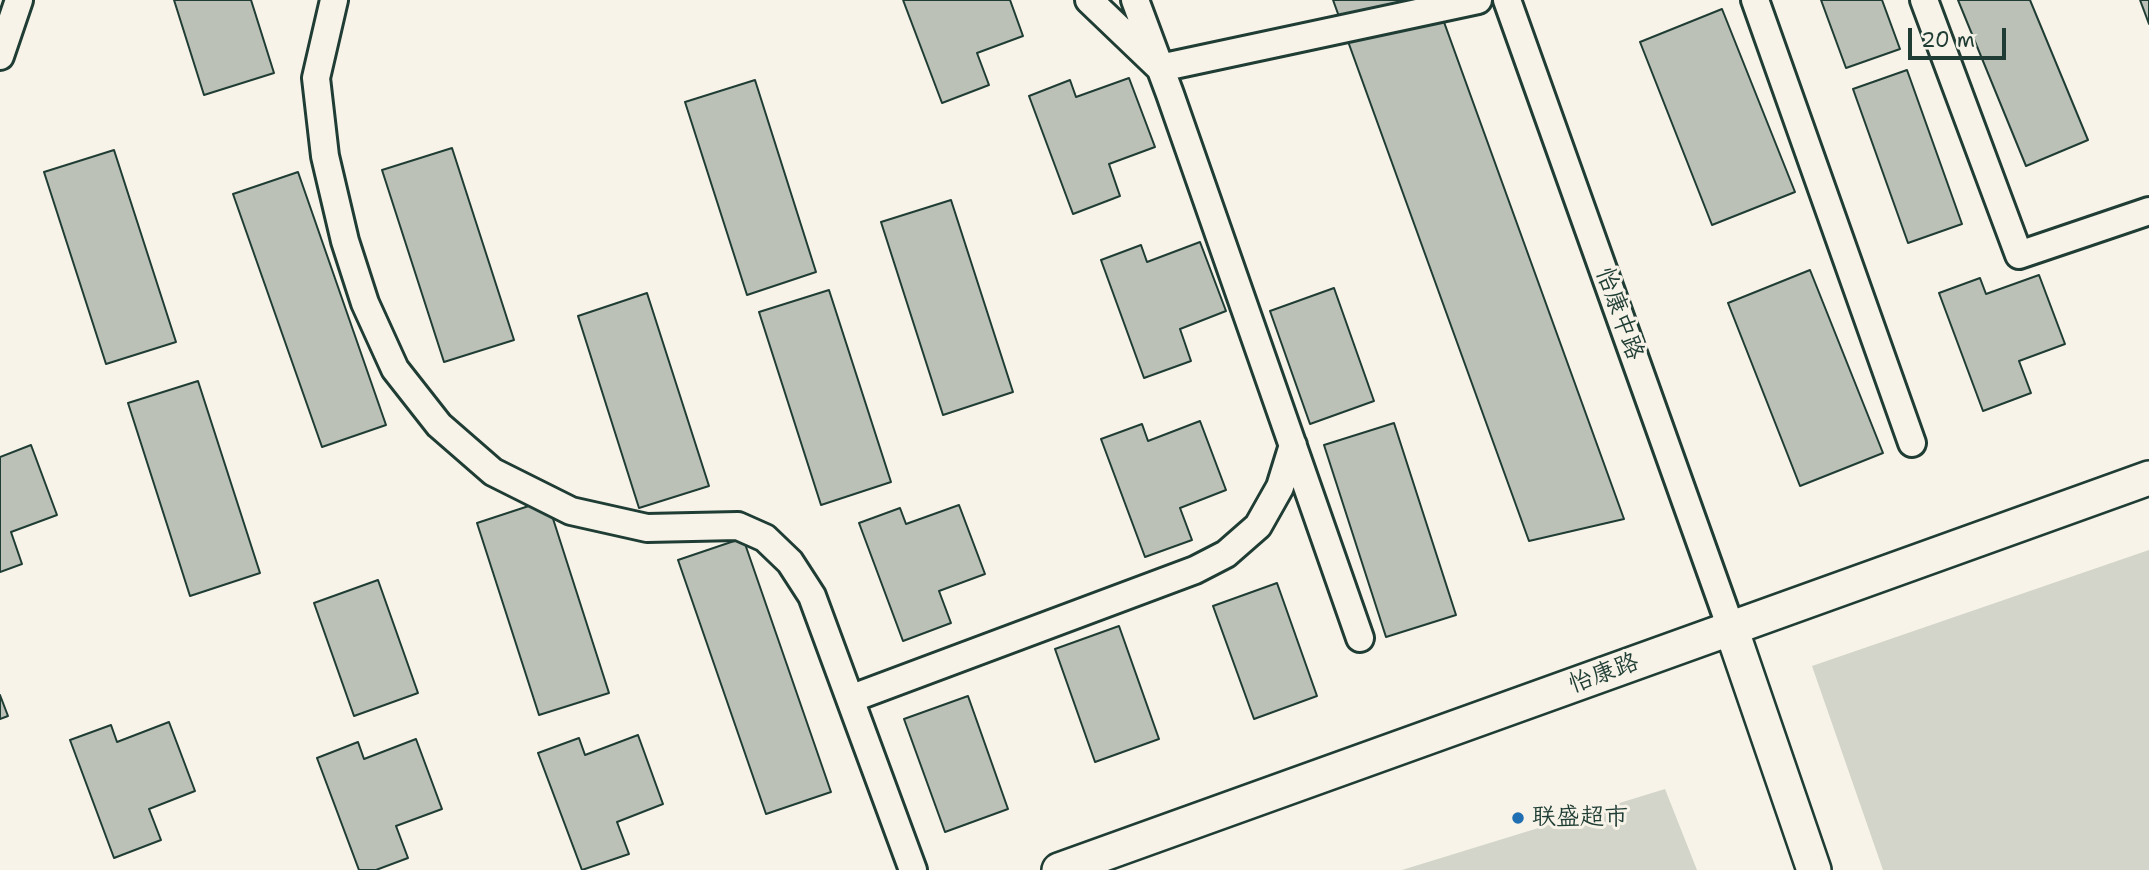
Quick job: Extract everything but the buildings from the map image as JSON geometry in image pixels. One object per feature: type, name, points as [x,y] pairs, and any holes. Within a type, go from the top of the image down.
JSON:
[{"type":"street","points":[[0,55],[19,0]]},
{"type":"street","points":[[334,0],[316,78],[325,156],[345,241],[365,303],[395,369],[439,425],[493,472],[571,511],[647,528],[738,526],[765,538],[790,562],[812,596],[913,870]]},
{"type":"street","points":[[1089,0],[1160,68]]},
{"type":"street","points":[[1135,0],[1360,638]]},
{"type":"street","points":[[1160,68],[1478,0]]},
{"type":"street","name":"怡康中路","points":[[1507,0],[1731,628]]},
{"type":"street","points":[[1755,0],[1912,443]]},
{"type":"street","points":[[1924,0],[2019,255],[2149,211]]},
{"type":"street","points":[[850,699],[1195,570],[1226,554],[1258,526],[1280,487],[1293,445]]},
{"type":"street","name":"怡康路","points":[[1059,870],[2149,478]]},
{"type":"street","points":[[1731,628],[1814,870]]},
{"type":"shaded area","points":[[2149,550],[2149,870],[1883,870],[1812,666]]},
{"type":"shaded area","points":[[1665,789],[1697,870],[1402,870]]},
{"type":"place","name":"联盛超市","points":[[1518,818]]}]
